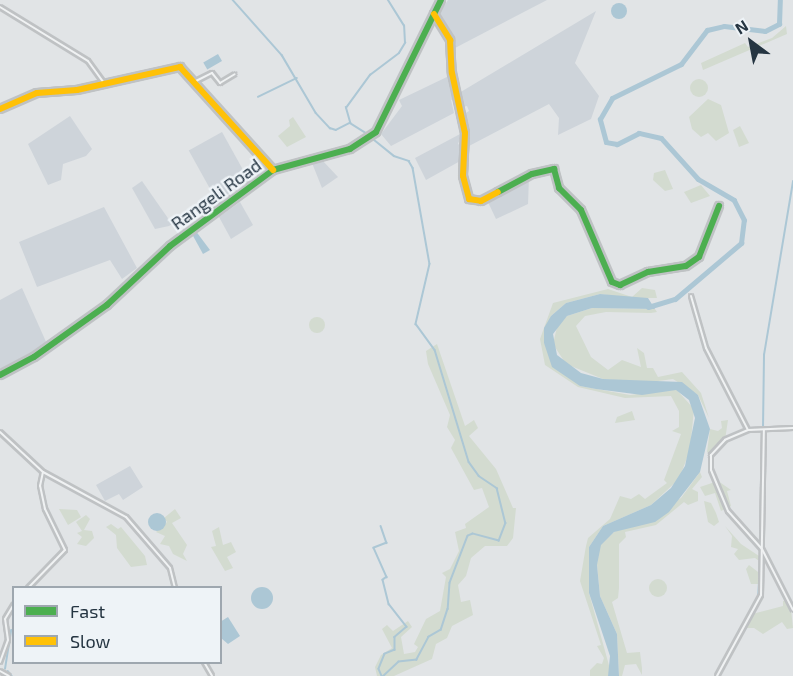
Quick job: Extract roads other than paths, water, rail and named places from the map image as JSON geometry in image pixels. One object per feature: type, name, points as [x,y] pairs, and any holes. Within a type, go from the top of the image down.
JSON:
[{"type":"street","name":"Rangeli Road","points":[[0,375],[34,357],[97,312],[170,246],[273,170],[350,150],[376,132],[441,0]]},
{"type":"street","points":[[0,7],[88,62],[104,83]]},
{"type":"street","points":[[434,13],[441,20],[450,40],[452,73],[465,133],[463,176],[469,199],[482,201],[532,174],[554,169],[559,188],[581,210],[612,282],[620,285],[648,272],[686,266],[699,257],[719,206]]},
{"type":"street","points":[[0,109],[37,93],[104,83],[176,67],[195,81],[273,170]]},
{"type":"street","points":[[195,81],[212,73],[220,83],[235,74]]},
{"type":"street","points":[[691,296],[706,348],[748,430]]},
{"type":"street","points":[[793,428],[748,430],[719,444],[711,455],[711,470],[728,511],[762,549],[793,610]]},
{"type":"street","points":[[717,676],[761,595],[764,430]]},
{"type":"street","points":[[0,432],[44,471],[126,517],[170,568],[174,586]]},
{"type":"street","points":[[30,586],[65,550],[45,509],[40,486],[44,471]]},
{"type":"street","points":[[0,662],[8,640],[5,619],[12,607]]},
{"type":"street","points":[[0,670],[9,676]]},
{"type":"water","points":[[616,3],[622,3],[627,11],[625,17],[616,19],[611,14],[611,8]]},
{"type":"water","points":[[218,54],[222,61],[207,69],[203,62]]},
{"type":"water","points":[[195,230],[210,250],[203,254],[192,234]]},
{"type":"water","points":[[600,294],[648,298],[655,309],[592,308],[567,316],[553,334],[557,355],[581,373],[603,379],[682,382],[698,395],[710,429],[700,472],[669,512],[655,522],[614,532],[601,545],[597,565],[600,596],[617,634],[619,676],[608,676],[610,656],[589,593],[589,547],[603,526],[651,505],[671,488],[685,466],[695,418],[689,400],[676,390],[642,395],[596,389],[580,386],[552,367],[544,343],[544,328],[551,316],[566,303]]},
{"type":"water","points":[[157,513],[163,516],[166,522],[163,528],[157,531],[151,528],[148,522],[151,516]]},
{"type":"water","points":[[258,587],[266,587],[273,594],[273,602],[266,609],[258,609],[251,602],[251,594]]},
{"type":"water","points":[[228,617],[240,636],[228,644],[222,639],[222,621]]},
{"type":"waterway","points":[[233,0],[282,55],[316,113],[330,128],[336,130],[350,123],[369,135]]},
{"type":"waterway","points":[[350,122],[346,108],[370,75],[399,53],[405,43],[404,26],[388,0]]},
{"type":"waterway","points":[[648,307],[675,299],[741,243],[744,220],[734,200],[698,179],[661,138],[639,133],[617,144],[606,142],[600,119],[612,98],[681,64],[707,30],[724,26],[765,31],[779,24],[780,0]]},
{"type":"waterway","points":[[258,97],[297,78]]},
{"type":"waterway","points":[[372,138],[394,156],[409,161],[413,168],[430,264],[416,324],[435,350],[469,462],[479,476],[497,488],[506,523],[499,541],[473,534],[468,536],[450,583],[448,609],[441,630],[429,637],[417,660],[399,662],[384,676]]},
{"type":"waterway","points":[[763,428],[764,355],[793,181]]},
{"type":"waterway","points":[[762,432],[762,464]]},
{"type":"waterway","points":[[381,526],[387,543],[374,548],[387,577],[383,580],[389,604],[407,627],[395,637],[395,650],[385,654],[379,669],[382,676]]},
{"type":"waterway","points":[[761,538],[761,546]]},
{"type":"waterway","points":[[758,599],[761,548]]},
{"type":"waterway","points":[[5,669],[11,630]]},
{"type":"waterway","points":[[716,676],[721,666]]},
{"type":"waterway","points":[[8,671],[12,676]]}]
